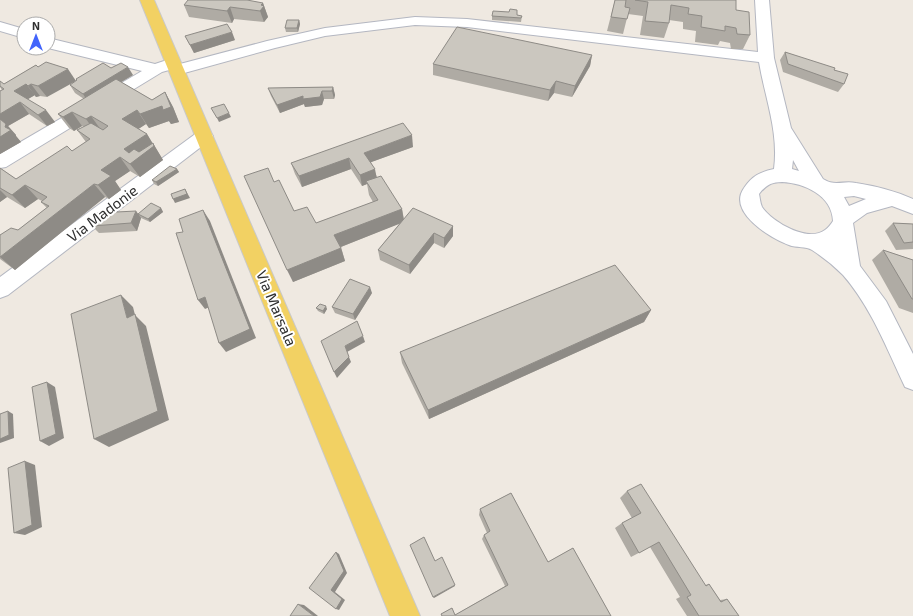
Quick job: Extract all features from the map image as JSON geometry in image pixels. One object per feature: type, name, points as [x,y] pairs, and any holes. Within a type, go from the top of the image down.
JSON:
[{"type":"main road","name":"Via Marsala","points":[[147,0],[169,67],[204,136],[405,616]]},
{"type":"street","points":[[762,0],[766,58],[784,130],[786,158],[782,175]]},
{"type":"street","points":[[0,162],[169,67],[325,32],[415,21],[467,23],[766,58]]},
{"type":"street","points":[[0,26],[16,31]]},
{"type":"street","points":[[56,45],[84,53],[169,67]]},
{"type":"street","points":[[784,130],[822,188],[838,203],[842,210],[850,269]]},
{"type":"street","name":"Via Madonie","points":[[0,289],[204,136]]},
{"type":"street","points":[[892,198],[860,208],[843,222],[840,230],[834,236],[825,240],[815,241],[792,239],[782,235],[763,223],[752,208],[750,200],[753,187],[765,178],[782,175],[801,178],[822,188],[854,189],[892,198],[913,207]]},
{"type":"street","points":[[815,241],[850,269],[866,291],[886,324],[913,379]]},
{"type":"building","points":[[188,0],[247,0],[263,3],[261,5],[264,6],[260,11],[230,7],[227,11],[184,5]]},
{"type":"building","points":[[615,0],[626,0],[625,7],[630,8],[627,19],[611,17]]},
{"type":"building","points":[[635,0],[736,0],[736,10],[749,12],[750,35],[737,34],[736,28],[725,26],[725,31],[701,27],[702,16],[688,14],[689,8],[671,5],[669,23],[645,21],[648,2]]},
{"type":"building","points":[[510,9],[517,10],[517,15],[522,16],[521,18],[492,16],[493,11],[509,12]]},
{"type":"building","points":[[287,20],[299,20],[297,28],[285,28]]},
{"type":"building","points":[[227,24],[232,32],[190,45],[185,36]]},
{"type":"building","points":[[457,27],[592,55],[575,86],[556,81],[550,90],[433,64]]},
{"type":"building","points":[[785,52],[835,68],[834,70],[848,74],[844,84],[788,64]]},
{"type":"building","points":[[46,62],[68,69],[38,86],[31,84],[28,86],[26,84],[14,91],[46,110],[38,115],[20,102],[0,114],[0,91],[4,89],[0,86],[0,81],[4,84],[36,65],[38,67]]},
{"type":"building","points":[[103,63],[111,68],[121,63],[128,67],[83,94],[70,85],[77,80],[76,79]]},
{"type":"building","points":[[116,79],[152,100],[165,92],[171,107],[163,110],[162,106],[140,114],[137,110],[122,119],[147,134],[124,149],[129,153],[134,149],[139,152],[153,143],[154,146],[130,164],[120,157],[101,170],[111,176],[98,185],[94,184],[0,257],[0,235],[11,228],[18,230],[49,206],[41,202],[47,197],[25,185],[12,195],[0,188],[0,168],[16,179],[67,146],[72,151],[90,139],[77,130],[91,123],[103,130],[108,126],[91,116],[86,119],[72,112],[63,117],[58,114]]},
{"type":"building","points":[[333,87],[332,91],[322,91],[320,97],[303,99],[303,96],[277,105],[268,88]]},
{"type":"building","points":[[224,104],[229,113],[217,118],[211,108]]},
{"type":"building","points":[[0,119],[6,124],[5,127],[11,130],[0,137]]},
{"type":"building","points":[[403,123],[412,135],[364,153],[375,169],[360,175],[349,158],[299,176],[291,163]]},
{"type":"building","points":[[170,166],[177,169],[156,182],[152,180]]},
{"type":"building","points":[[268,168],[274,182],[279,180],[294,211],[307,207],[316,223],[378,200],[366,181],[381,176],[402,209],[334,235],[341,248],[287,270],[244,176]]},
{"type":"building","points":[[185,189],[187,194],[173,199],[171,194]]},
{"type":"building","points":[[151,203],[161,208],[148,219],[138,214]]},
{"type":"building","points":[[413,208],[453,226],[444,238],[434,233],[409,265],[378,250]]},
{"type":"building","points":[[203,210],[250,329],[219,343],[205,297],[198,300],[176,233],[183,232],[179,219]]},
{"type":"building","points":[[136,211],[131,223],[92,226],[97,213]]},
{"type":"building","points":[[893,223],[913,224],[913,242],[904,243]]},
{"type":"building","points":[[883,250],[913,260],[913,299],[912,299]]},
{"type":"building","points":[[615,265],[651,310],[428,410],[400,352]]},
{"type":"building","points":[[350,279],[370,287],[353,314],[332,307]]},
{"type":"building","points":[[121,295],[127,318],[135,314],[158,411],[94,439],[71,314]]},
{"type":"building","points":[[320,304],[326,306],[323,311],[316,308]]},
{"type":"building","points":[[357,321],[363,336],[345,346],[349,357],[334,372],[321,341]]},
{"type":"building","points":[[47,382],[56,434],[40,441],[32,387]]},
{"type":"building","points":[[8,411],[9,435],[0,439],[0,414]]},
{"type":"building","points":[[25,461],[32,525],[14,533],[8,468]]},
{"type":"building","points":[[641,484],[706,586],[709,584],[721,602],[727,599],[739,616],[699,616],[687,597],[691,595],[659,542],[639,553],[622,523],[641,513],[627,491]]},
{"type":"building","points":[[511,493],[548,562],[573,548],[611,616],[442,616],[441,614],[452,608],[455,615],[508,585],[484,535],[490,531],[480,509]]},
{"type":"building","points":[[424,537],[435,561],[442,557],[455,585],[433,597],[410,545]]},
{"type":"building","points":[[336,552],[344,571],[331,590],[342,599],[336,609],[309,588]]},
{"type":"building","points":[[298,604],[314,616],[290,616]]}]
